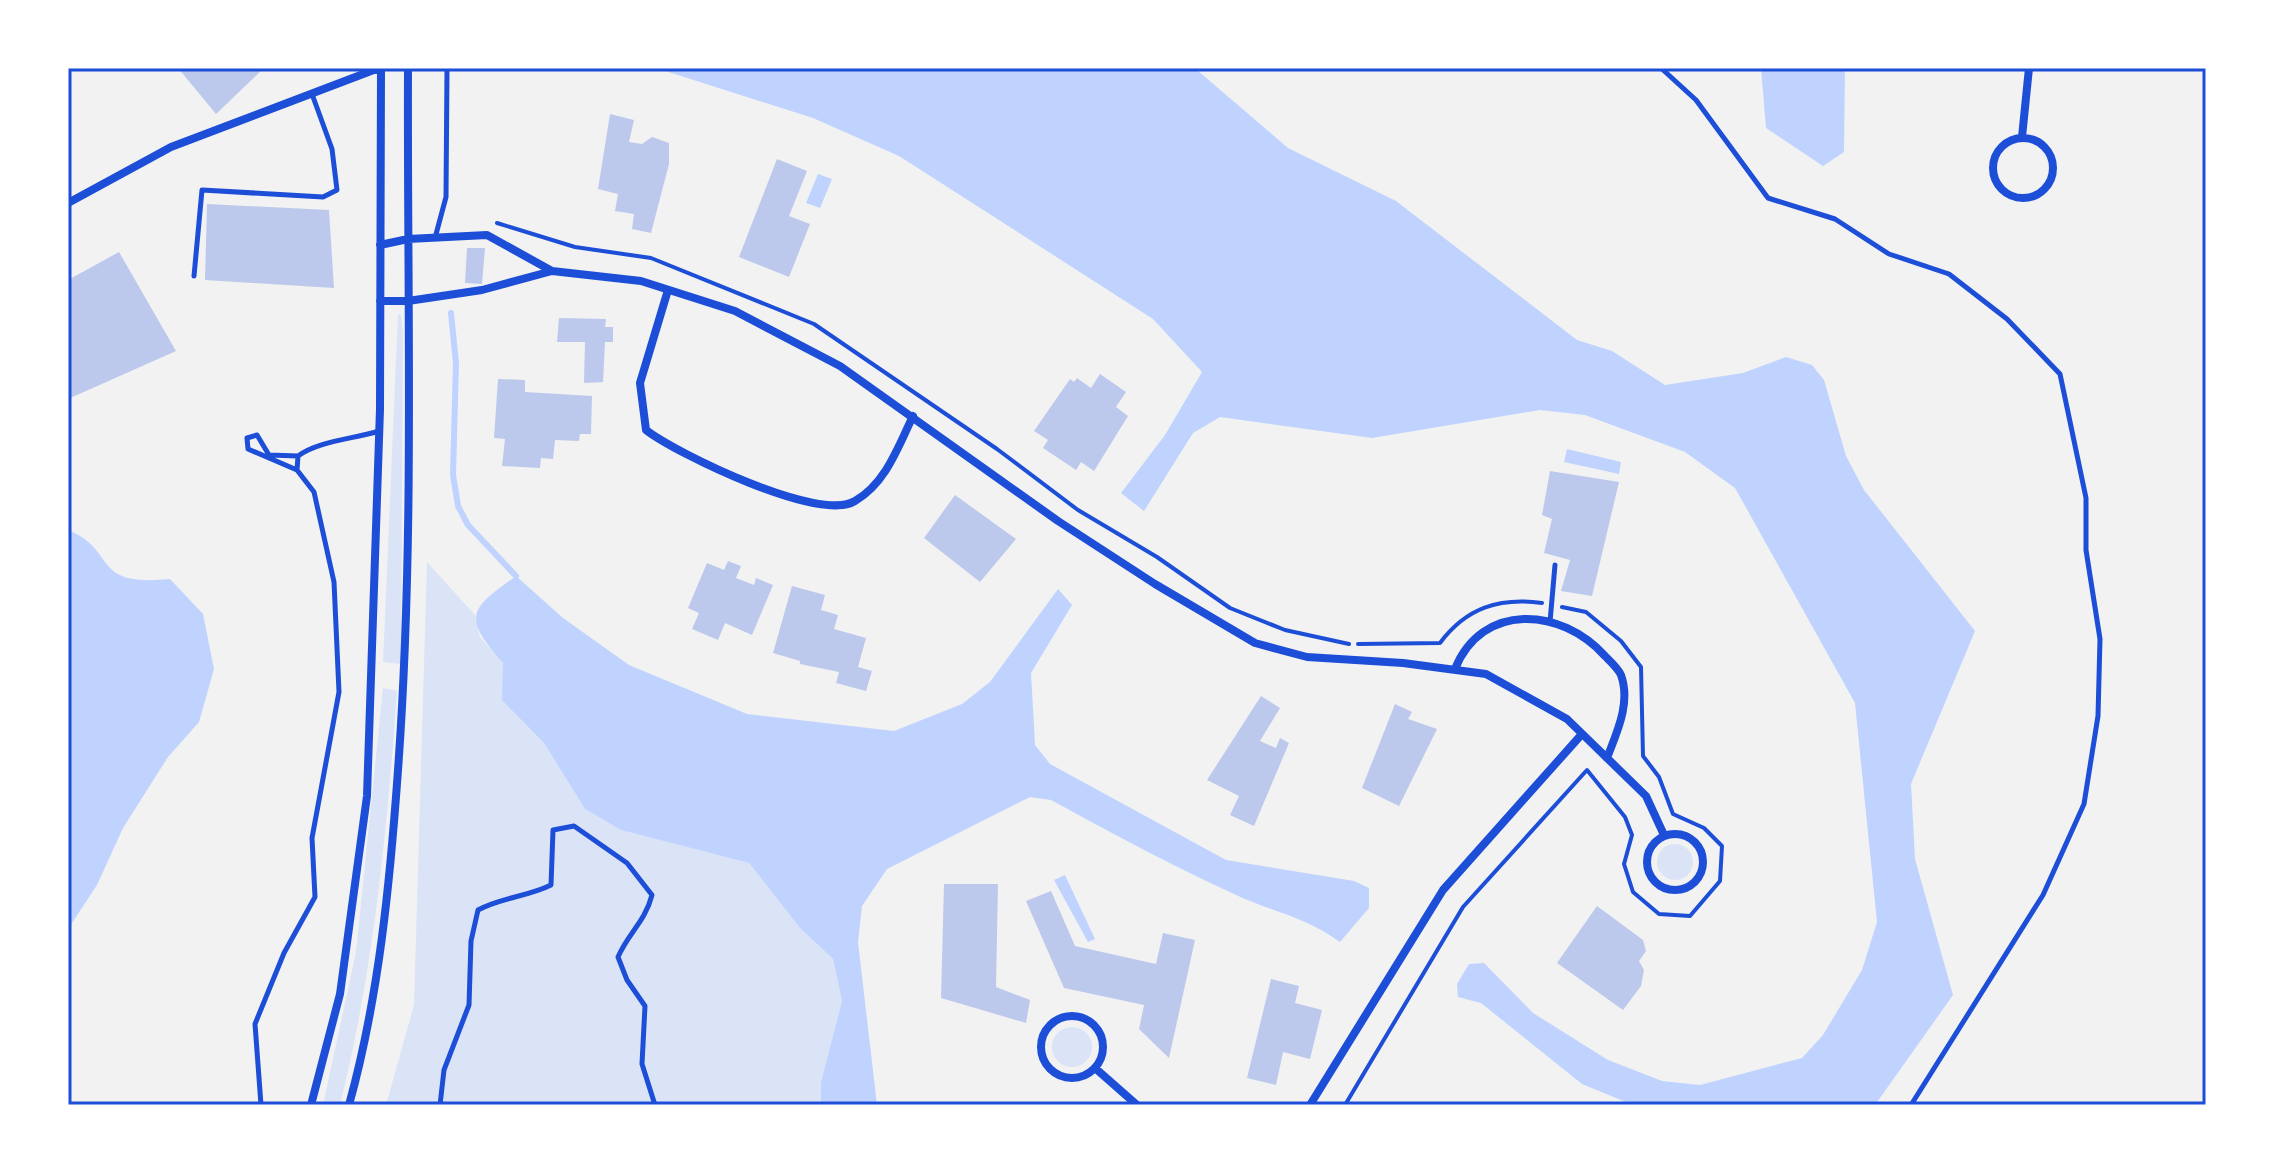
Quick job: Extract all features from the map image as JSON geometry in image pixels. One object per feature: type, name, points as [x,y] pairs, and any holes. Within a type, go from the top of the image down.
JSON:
[{"type":"street","points":[[68,203],[171,147],[380,68],[379,431],[367,796],[340,994],[311,1105]]},
{"type":"street","points":[[349,1105],[358,1071],[390,878],[408,630],[408,68]]},
{"type":"street","points":[[2022,137],[2029,68]]},
{"type":"street","points":[[2022,137],[2041,143],[2052,158],[2052,177],[2041,193],[2023,199],[2005,193],[1993,178],[1993,159],[2004,143],[2022,137]]},
{"type":"street","points":[[380,245],[408,239],[487,235],[552,271]]},
{"type":"street","points":[[380,301],[408,301],[482,290],[552,271],[641,281],[735,311],[840,366],[1058,521],[1155,584],[1255,643],[1307,657],[1486,674],[1567,719],[1646,796],[1664,835]]},
{"type":"street","points":[[668,290],[640,383],[646,430],[669,447],[791,498],[822,506],[854,503],[886,473],[913,416]]},
{"type":"street","points":[[1455,669],[1464,648],[1496,624],[1537,617],[1588,637],[1621,673],[1624,712],[1607,758]]},
{"type":"street","points":[[1310,1105],[1443,890],[1582,734]]},
{"type":"street","points":[[1678,834],[1692,839],[1701,851],[1703,866],[1698,879],[1686,888],[1671,890],[1658,885],[1649,873],[1647,858],[1652,844],[1664,835],[1678,834]]},
{"type":"street","points":[[1069,1016],[1084,1018],[1096,1027],[1103,1040],[1102,1055],[1095,1068],[1082,1077],[1067,1078],[1054,1072],[1044,1061],[1041,1046],[1045,1032],[1055,1021],[1069,1016]]},
{"type":"street","points":[[1095,1068],[1137,1105]]},
{"type":"lane","points":[[435,238],[446,197],[447,68]]},
{"type":"lane","points":[[1661,68],[1696,100],[1768,198],[1835,219],[1889,254],[1949,274],[2007,319],[2060,374],[2086,498],[2086,550],[2100,639],[2098,716],[2084,804],[2043,895],[1911,1105]]},
{"type":"lane","points":[[194,276],[202,190],[323,197],[337,190],[332,149],[312,94]]},
{"type":"lane","points":[[261,1105],[255,1024],[284,953],[315,897],[312,838],[339,692],[334,582],[314,492],[297,470],[248,449],[247,438],[257,435],[269,455],[298,456],[310,446],[343,442],[379,431]]},
{"type":"lane","points":[[297,470],[298,456]]},
{"type":"lane","points":[[1550,622],[1555,565]]},
{"type":"lane","points":[[440,1105],[444,1070],[469,1005],[471,941],[478,910],[498,899],[532,894],[551,885],[553,830],[574,826],[627,863],[652,895],[646,918],[628,935],[618,957],[627,980],[645,1006],[642,1064],[655,1105]]},
{"type":"shaded area","points":[[398,314],[401,315],[403,332],[401,664],[383,662]]},
{"type":"shaded area","points":[[427,562],[475,615],[480,637],[503,663],[503,700],[544,743],[585,809],[621,830],[749,863],[800,928],[833,959],[842,1001],[821,1082],[821,1105],[386,1105],[414,1005]]},
{"type":"shaded area","points":[[383,688],[397,691],[384,847],[370,951],[340,1105],[323,1105],[356,952]]},
{"type":"shaded area","points":[[1675,844],[1688,849],[1693,862],[1688,875],[1675,880],[1662,875],[1657,862],[1662,849]]},
{"type":"shaded area","points":[[1072,1027],[1086,1033],[1092,1047],[1086,1061],[1072,1067],[1058,1061],[1052,1047],[1058,1033]]},
{"type":"water","points":[[656,68],[1197,70],[1288,148],[1396,201],[1577,340],[1612,351],[1665,385],[1743,373],[1786,357],[1812,365],[1824,380],[1846,456],[1864,490],[1975,631],[1911,784],[1915,859],[1953,995],[1875,1105],[1633,1105],[1582,1084],[1481,1003],[1458,997],[1457,984],[1469,964],[1484,963],[1533,1013],[1608,1060],[1662,1081],[1700,1085],[1802,1058],[1823,1035],[1862,970],[1877,922],[1855,703],[1735,488],[1685,452],[1585,415],[1540,410],[1372,438],[1220,417],[1193,433],[1144,511],[1121,493],[1165,435],[1202,372],[1153,319],[899,156],[813,118]]},
{"type":"water","points":[[1761,68],[1845,68],[1844,152],[1823,166],[1766,128]]},
{"type":"water","points":[[818,174],[832,179],[820,208],[806,203]]},
{"type":"water","points":[[1567,449],[1621,462],[1619,474],[1564,462]]},
{"type":"water","points":[[68,530],[84,538],[116,573],[144,580],[170,579],[203,614],[214,669],[199,722],[168,757],[123,828],[97,885],[68,929]]},
{"type":"water","points":[[516,576],[563,618],[629,665],[747,714],[894,731],[962,704],[990,682],[1058,589],[1072,605],[1031,673],[1035,745],[1050,764],[1226,860],[1354,881],[1369,888],[1369,908],[1340,942],[1314,926],[1187,872],[1051,800],[1030,797],[887,869],[862,906],[858,942],[877,1105],[821,1105],[821,1082],[842,1001],[833,959],[800,928],[749,863],[621,830],[585,809],[544,743],[502,700],[503,663],[477,624],[476,615],[480,606]]},
{"type":"water","points":[[1065,875],[1095,939],[1088,942],[1054,880]]},
{"type":"building","points":[[178,68],[264,68],[216,114]]},
{"type":"building","points":[[610,114],[634,120],[629,142],[642,144],[652,137],[669,143],[669,164],[651,233],[632,229],[634,214],[615,211],[618,194],[598,189]]},
{"type":"building","points":[[777,159],[807,171],[789,216],[810,224],[789,277],[739,257]]},
{"type":"building","points":[[207,204],[329,210],[334,288],[205,280]]},
{"type":"building","points":[[467,248],[485,248],[482,284],[465,283]]},
{"type":"building","points":[[119,252],[176,351],[68,399],[68,280]]},
{"type":"building","points":[[559,318],[606,319],[605,327],[613,327],[613,342],[605,342],[603,382],[584,383],[585,342],[557,342]]},
{"type":"building","points":[[1100,374],[1126,392],[1116,407],[1128,416],[1094,471],[1081,462],[1076,470],[1043,448],[1048,440],[1034,431],[1070,379],[1074,382],[1077,378],[1091,388]]},
{"type":"building","points":[[498,379],[525,380],[525,392],[592,396],[591,434],[580,434],[579,441],[555,440],[553,459],[541,458],[540,468],[502,466],[505,439],[494,438]]},
{"type":"building","points":[[1550,471],[1619,482],[1592,596],[1561,591],[1570,560],[1544,553],[1552,519],[1542,515]]},
{"type":"building","points":[[955,495],[1016,539],[980,582],[924,538]]},
{"type":"building","points":[[728,561],[741,566],[736,578],[754,585],[756,578],[773,585],[752,635],[725,623],[718,640],[692,629],[699,613],[688,608],[707,563],[724,570]]},
{"type":"building","points":[[792,586],[825,595],[821,610],[838,615],[834,629],[866,638],[858,667],[872,671],[866,691],[836,683],[839,672],[800,664],[800,661],[773,653]]},
{"type":"building","points":[[1261,696],[1280,708],[1260,741],[1276,748],[1280,738],[1289,743],[1254,826],[1230,815],[1239,796],[1207,780]]},
{"type":"building","points":[[1395,704],[1412,712],[1408,719],[1437,729],[1399,806],[1362,788]]},
{"type":"building","points":[[944,884],[998,884],[996,987],[1030,1000],[1026,1023],[941,998]]},
{"type":"building","points":[[1051,891],[1075,946],[1156,964],[1163,933],[1195,940],[1169,1058],[1139,1029],[1144,1005],[1064,988],[1026,901]]},
{"type":"building","points":[[1597,906],[1643,940],[1646,951],[1639,961],[1644,970],[1641,986],[1623,1010],[1557,963]]},
{"type":"building","points":[[1271,979],[1299,986],[1295,1003],[1322,1010],[1310,1059],[1283,1052],[1276,1085],[1247,1078]]},
{"type":"waterway","points":[[451,313],[456,363],[453,475],[458,506],[468,525],[516,576]]}]
